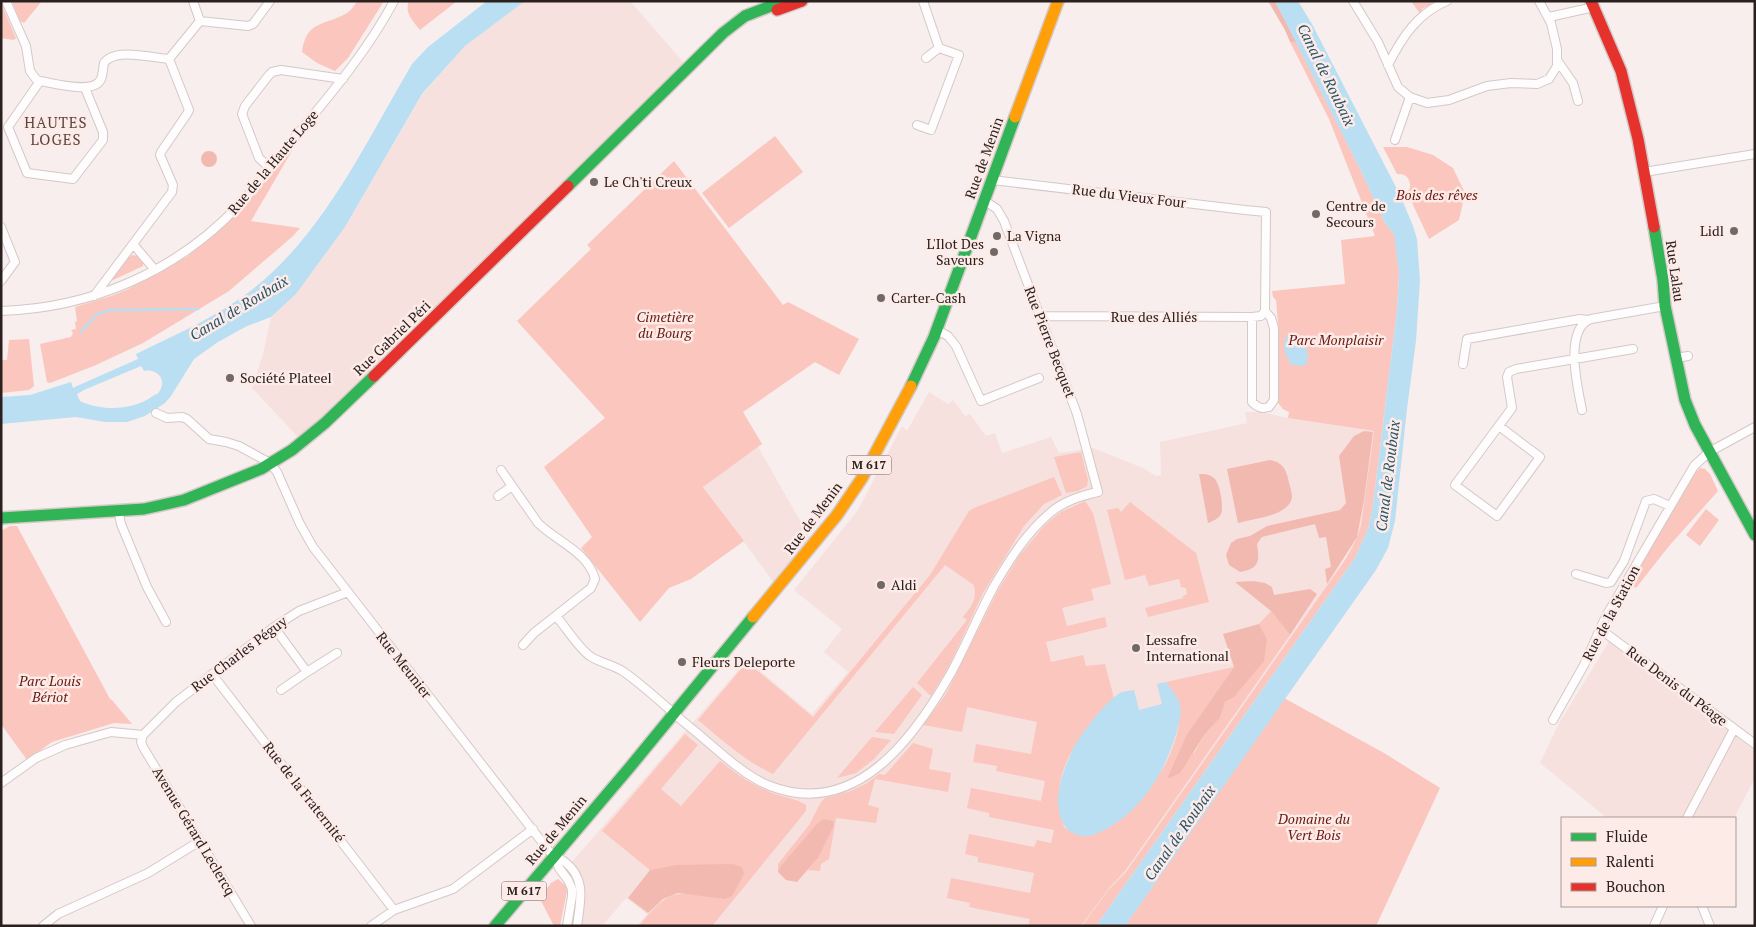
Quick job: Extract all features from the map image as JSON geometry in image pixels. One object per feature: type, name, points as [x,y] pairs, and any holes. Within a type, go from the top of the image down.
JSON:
[{"type":"main road","name":"Rue Gabriel Péri","points":[[1,518],[152,508],[184,500],[239,478],[270,463],[296,447],[325,423],[734,23],[784,1]]},
{"type":"main road","name":"Rue Gabriel Péri","points":[[662,95],[682,80],[741,26],[756,18],[802,1]]},
{"type":"main road","name":"Rue de Menin","points":[[505,926],[677,716],[845,505],[862,478],[940,332],[988,203],[1058,1]]},
{"type":"main road","name":"Rue de Menin","points":[[996,180],[1066,1]]},
{"type":"main road","name":"Rue Lalau","points":[[1594,3],[1622,71],[1638,139],[1662,280],[1664,306],[1686,405],[1709,452],[1755,534]]},
{"type":"main road","name":"Rue de Menin","points":[[495,926],[558,860]]},
{"type":"street","points":[[6,1],[26,46],[30,70],[40,81],[90,88],[101,79],[104,62],[112,56],[129,55],[170,59]]},
{"type":"street","points":[[193,1],[200,21]]},
{"type":"street","points":[[200,21],[245,27],[253,24],[270,1]]},
{"type":"street","name":"Rue de la Haute Loge","points":[[1,311],[65,304],[124,285],[155,270],[183,253],[219,225],[238,206],[343,79],[375,35],[394,1]]},
{"type":"street","points":[[923,1],[939,48]]},
{"type":"street","points":[[1354,1],[1372,32],[1398,87],[1410,97],[1423,102],[1439,102],[1487,86],[1511,83],[1542,83],[1550,79],[1558,60]]},
{"type":"street","points":[[1388,65],[1401,39],[1414,24],[1434,8],[1447,1]]},
{"type":"street","points":[[1539,1],[1549,17],[1558,60],[1573,83],[1578,101]]},
{"type":"street","points":[[1549,17],[1594,3]]},
{"type":"street","points":[[170,59],[200,21]]},
{"type":"street","points":[[926,58],[939,48]]},
{"type":"street","points":[[917,125],[931,130],[959,55],[939,48]]},
{"type":"street","points":[[94,296],[170,196],[173,188],[161,152],[189,110],[170,59]]},
{"type":"street","points":[[270,168],[259,158],[242,114],[245,106],[269,75],[272,72],[281,70],[343,79]]},
{"type":"street","points":[[40,81],[8,127],[27,173],[73,179],[103,140],[103,132],[85,88]]},
{"type":"street","points":[[1396,140],[1410,97]]},
{"type":"street","points":[[1644,172],[1755,154]]},
{"type":"street","name":"Rue du Vieux Four","points":[[996,180],[1266,212],[1265,311]]},
{"type":"street","name":"Rue Pierre Becquet","points":[[677,716],[743,770],[769,786],[790,792],[816,793],[838,789],[861,780],[891,756],[933,702],[951,672],[993,587],[1028,536],[1057,507],[1070,500],[1098,492],[1077,414],[1004,221],[1000,212],[988,203]]},
{"type":"street","points":[[1,227],[15,262],[1,281]]},
{"type":"street","points":[[133,244],[155,270]]},
{"type":"street","points":[[1463,364],[1467,339],[1664,306]]},
{"type":"street","points":[[1252,317],[1252,402],[1263,409],[1270,407],[1274,400],[1274,328],[1272,318],[1265,311]]},
{"type":"street","name":"Rue des Alliés","points":[[1040,316],[1252,317],[1261,316],[1265,311]]},
{"type":"street","points":[[1582,410],[1573,359],[1580,329],[1588,320]]},
{"type":"street","points":[[940,332],[956,346],[981,401],[1039,378]]},
{"type":"street","points":[[1499,426],[1540,457],[1497,516],[1455,485],[1512,408],[1507,377],[1509,372],[1633,349]]},
{"type":"street","points":[[1676,358],[1688,356]]},
{"type":"street","points":[[156,413],[167,418],[182,417],[187,419],[209,439],[239,446],[270,463]]},
{"type":"street","name":"Rue de la Station","points":[[1553,720],[1584,666],[1600,629],[1694,466],[1709,452],[1755,427]]},
{"type":"street","name":"Rue Meunier","points":[[270,463],[277,472],[308,539],[558,860]]},
{"type":"street","points":[[501,470],[538,523],[546,531],[578,553],[595,576],[595,582],[591,588],[523,644]]},
{"type":"street","points":[[498,496],[512,486]]},
{"type":"street","name":"Rue de la Station","points":[[1576,574],[1606,583],[1611,582],[1627,556],[1646,501],[1654,499],[1670,506]]},
{"type":"street","points":[[118,510],[121,524],[147,587],[166,622]]},
{"type":"street","name":"Rue Charles Péguy","points":[[142,736],[170,707],[274,627],[299,611],[348,592]]},
{"type":"street","points":[[556,616],[587,654],[622,670],[677,716]]},
{"type":"street","points":[[274,627],[307,672]]},
{"type":"street","name":"Rue Denis du Péage","points":[[1600,629],[1755,744]]},
{"type":"street","points":[[281,690],[337,653]]},
{"type":"street","name":"Rue de la Fraternité","points":[[212,674],[394,910]]},
{"type":"street","points":[[1688,817],[1734,729]]},
{"type":"street","points":[[1,783],[27,764],[51,750],[81,740],[111,732],[142,736]]},
{"type":"street","name":"Avenue Gérard Leclercq","points":[[142,736],[142,744],[252,926]]},
{"type":"street","points":[[371,926],[394,910],[453,889],[533,829]]},
{"type":"street","points":[[42,926],[58,914],[148,873],[200,841]]},
{"type":"street","points":[[558,860],[572,892],[567,926]]},
{"type":"street","points":[[558,860],[574,872],[581,886],[582,893],[577,926]]},
{"type":"street","points":[[1654,926],[1663,907]]},
{"type":"street","points":[[1702,907],[1710,926]]},
{"type":"shaded area","points":[[525,1],[630,1],[684,63],[406,337],[328,412],[298,437],[252,388],[263,354],[271,317],[296,294],[345,227],[422,95],[465,46]]},
{"type":"shaded area","points":[[1268,1],[1275,1],[1297,43],[1290,42]]},
{"type":"shaded area","points":[[209,151],[217,159],[209,167],[201,159]]},
{"type":"shaded area","points":[[929,392],[948,404],[953,400],[965,416],[970,414],[986,436],[995,433],[1002,453],[1051,437],[1059,453],[1093,448],[1143,468],[1156,476],[1161,475],[1160,442],[1247,423],[1245,412],[1260,412],[1374,431],[1358,538],[1326,587],[1126,872],[1109,889],[1082,926],[637,926],[647,914],[626,898],[602,926],[579,926],[584,896],[571,863],[747,660],[812,714],[848,672],[824,652],[842,629],[794,590],[858,510],[902,426],[907,431]]},
{"type":"shaded area","points":[[1364,431],[1373,432],[1357,537],[1327,584],[1325,569],[1331,567],[1326,537],[1319,538],[1315,524],[1262,537],[1257,544],[1257,563],[1251,569],[1240,572],[1229,565],[1226,555],[1231,543],[1237,539],[1250,536],[1267,526],[1340,510],[1346,503],[1339,456],[1354,436]]},
{"type":"shaded area","points":[[758,447],[810,538],[774,583],[703,486]]},
{"type":"shaded area","points":[[1270,460],[1280,464],[1285,471],[1292,495],[1290,503],[1278,513],[1238,523],[1227,469]]},
{"type":"shaded area","points":[[1199,474],[1209,475],[1215,479],[1221,496],[1221,514],[1217,519],[1208,523]]},
{"type":"shaded area","points":[[1254,581],[1265,583],[1272,587],[1274,595],[1310,589],[1317,594],[1290,635],[1271,611],[1235,582]]},
{"type":"shaded area","points":[[1259,624],[1267,639],[1264,661],[1233,698],[1225,702],[1220,718],[1205,734],[1180,773],[1167,779],[1187,734],[1234,667],[1223,634]]},
{"type":"shaded area","points":[[1610,640],[1755,751],[1755,778],[1735,817],[1606,817],[1540,763],[1559,723]]},
{"type":"shaded area","points":[[823,819],[833,821],[834,825],[818,858],[797,882],[786,880],[778,872],[780,867]]},
{"type":"shaded area","points":[[733,864],[742,867],[744,874],[732,896],[724,899],[678,893],[663,899],[648,913],[628,898],[650,870],[675,865]]},
{"type":"green space","points":[[12,1],[42,1],[24,23],[20,21]]},
{"type":"green space","points":[[358,1],[384,1],[348,58],[335,71],[317,63],[302,52],[304,42],[312,29],[347,13]]},
{"type":"green space","points":[[409,1],[457,1],[420,30],[408,13]]},
{"type":"green space","points":[[1411,1],[1435,1],[1431,3],[1433,7],[1429,9],[1427,6],[1422,9],[1421,15]]},
{"type":"green space","points":[[1,3],[16,38],[14,40],[1,38]]},
{"type":"green space","name":"Parc Monplaisir","points":[[1290,42],[1297,43],[1385,223],[1394,234],[1398,254],[1397,310],[1373,505],[1368,529],[1355,558],[1096,926],[1082,926],[1109,889],[1126,872],[1337,572],[1351,549],[1361,525],[1374,431],[1288,418],[1289,412],[1278,403],[1278,323],[1276,300],[1273,297],[1272,291],[1345,284],[1341,240],[1375,236],[1329,119]]},
{"type":"green space","points":[[775,136],[803,172],[729,228],[702,193]]},
{"type":"green space","points":[[296,144],[251,221],[300,228],[293,236],[229,291],[143,343],[96,365],[50,383],[47,382],[40,344],[71,337],[73,333],[71,330],[76,329],[75,307],[128,289],[188,256],[251,197]]},
{"type":"green space","name":"Bois des rêves","points":[[1383,147],[1407,147],[1433,155],[1453,168],[1465,193],[1459,220],[1429,239],[1407,192],[1410,188],[1409,179],[1403,174],[1397,174]]},
{"type":"green space","name":"Cimetière du Bourg","points":[[674,161],[783,305],[788,302],[859,339],[839,375],[815,362],[743,412],[762,444],[703,487],[744,541],[691,579],[669,588],[640,622],[581,548],[592,537],[544,467],[605,418],[517,321],[591,249],[587,245]]},
{"type":"green space","points":[[132,255],[139,256],[143,260],[143,266],[111,281],[129,257]]},
{"type":"green space","points":[[29,339],[34,386],[29,390],[1,393],[1,360],[7,360],[9,340]]},
{"type":"green space","points":[[1081,452],[1088,480],[1087,486],[1078,491],[1066,493],[1054,457]]},
{"type":"green space","points":[[1700,468],[1705,469],[1710,474],[1718,491],[1669,546],[1636,588],[1629,585],[1695,473]]},
{"type":"green space","points":[[1054,477],[1062,495],[1044,504],[1024,526],[983,593],[949,666],[931,696],[917,683],[967,620],[963,617],[971,606],[975,594],[974,585],[945,565],[773,774],[743,756],[698,720],[747,662],[813,717],[930,575],[969,511]]},
{"type":"green space","points":[[1085,501],[1093,513],[1111,584],[1091,589],[1094,600],[1062,608],[1067,626],[1105,617],[1107,627],[1046,642],[1051,662],[1083,655],[1086,666],[1105,664],[1114,698],[1086,730],[1064,769],[1060,783],[1059,801],[1064,827],[1068,830],[1076,833],[1090,834],[1100,832],[1116,822],[1143,794],[1166,763],[1176,738],[1179,715],[1178,705],[1166,682],[1234,667],[1187,734],[1178,755],[1194,753],[1205,734],[1220,718],[1225,702],[1233,698],[1267,639],[1259,624],[1271,611],[1290,635],[1125,871],[1109,888],[1081,926],[1028,926],[1030,919],[969,907],[970,903],[947,898],[951,878],[1030,893],[1034,873],[978,862],[978,857],[965,854],[969,834],[1034,847],[1037,840],[1051,843],[1054,830],[989,817],[989,813],[967,808],[971,788],[1041,801],[1045,781],[996,771],[997,766],[973,762],[976,744],[1031,754],[1037,722],[967,707],[962,732],[923,725],[946,694],[996,594],[1019,556],[1045,525],[1061,512]]},
{"type":"green space","points":[[1130,502],[1196,553],[1209,602],[1148,617],[1145,608],[1183,598],[1187,594],[1186,588],[1181,587],[1179,579],[1149,586],[1145,575],[1125,580],[1107,510],[1118,508],[1121,512]]},
{"type":"green space","points":[[1706,509],[1719,520],[1700,546],[1686,535]]},
{"type":"green space","name":"Parc Louis Bériot","points":[[10,526],[17,526],[110,699],[132,724],[114,723],[52,742],[27,760],[1,724],[1,531]]},
{"type":"green space","points":[[913,687],[922,695],[894,734],[875,732]]},
{"type":"green space","name":"Domaine du Vert Bois","points":[[1284,698],[1384,753],[1440,788],[1376,926],[1125,926]]},
{"type":"green space","points":[[685,734],[698,745],[661,789],[681,806],[720,761],[756,786],[806,805],[806,811],[712,926],[639,926],[659,904],[675,895],[684,894],[724,899],[675,865],[650,870],[602,831]]},
{"type":"green space","points":[[872,737],[891,740],[874,759],[856,773],[837,778]]},
{"type":"green space","points":[[913,743],[933,749],[929,769],[951,773],[948,792],[875,779],[868,805],[879,808],[876,823],[836,818],[829,859],[821,864],[820,871],[808,870],[818,858],[780,867],[778,872],[778,864],[809,825],[825,798],[851,791],[879,774],[885,775]]},
{"type":"green space","points":[[558,879],[566,886],[567,891],[560,926],[554,926],[540,899],[551,883]]},
{"type":"water","name":"Canal de Roubaix","points":[[487,1],[525,1],[465,46],[422,94],[345,227],[296,294],[271,317],[247,326],[218,342],[194,359],[165,403],[145,416],[127,422],[105,422],[76,417],[1,424],[1,397],[30,395],[71,382],[73,388],[138,359],[136,354],[194,326],[249,292],[299,244],[321,216],[360,156],[412,64],[428,47]],"holes":[[[141,366],[144,371],[153,371],[159,376],[162,383],[157,394],[137,404],[118,408],[98,407],[80,401],[77,394]]]},
{"type":"water","name":"Canal de Roubaix","points":[[1275,1],[1298,1],[1312,24],[1400,195],[1417,239],[1420,281],[1416,341],[1395,521],[1388,548],[1376,570],[1125,926],[1096,926],[1355,558],[1368,529],[1373,505],[1397,310],[1399,274],[1394,234],[1385,223],[1361,171]]},
{"type":"water","points":[[1291,333],[1300,338],[1306,346],[1308,356],[1305,366],[1292,365],[1287,357],[1284,344],[1287,336]]},
{"type":"water","points":[[1166,682],[1178,699],[1181,708],[1177,731],[1167,759],[1152,786],[1132,810],[1108,828],[1090,836],[1078,835],[1070,831],[1061,819],[1058,802],[1061,780],[1073,749],[1088,726],[1109,701],[1122,692],[1134,690],[1139,710],[1162,704],[1157,684]]},
{"type":"waterway","points":[[81,332],[95,316],[112,310],[198,309]]},
{"type":"traffic: fast","points":[[568,186],[723,33],[745,16],[784,1]]},
{"type":"traffic: fast","points":[[911,386],[934,337],[1015,117]]},
{"type":"traffic: fast","points":[[1654,227],[1663,280],[1665,306],[1685,400],[1695,425],[1755,535]]},
{"type":"traffic: fast","points":[[1,518],[144,509],[184,500],[261,469],[292,450],[325,423],[374,376]]},
{"type":"traffic: fast","points":[[495,926],[630,767],[753,617]]},
{"type":"traffic: slow","points":[[1015,117],[1058,1]]},
{"type":"traffic: slow","points":[[753,617],[837,515],[862,478],[911,386]]},
{"type":"traffic: jam","points":[[777,10],[802,1]]},
{"type":"traffic: jam","points":[[1591,1],[1621,71],[1638,139],[1654,227]]},
{"type":"traffic: jam","points":[[374,376],[568,186]]},
{"type":"place","name":"Le Ch'ti Creux","points":[[594,182]]},
{"type":"place","name":"Centre de Secours","points":[[1316,214]]},
{"type":"place","name":"Lidl","points":[[1734,231]]},
{"type":"place","name":"La Vigna","points":[[997,236]]},
{"type":"place","name":"L'Ilot Des Saveurs","points":[[994,252]]},
{"type":"place","name":"Carter-Cash","points":[[881,298]]},
{"type":"place","name":"Société Plateel","points":[[230,378]]},
{"type":"place","name":"Aldi","points":[[881,585]]},
{"type":"place","name":"Lessafre International","points":[[1136,648]]},
{"type":"place","name":"Fleurs Deleporte","points":[[682,662]]},
{"type":"district","name":"HAUTES LOGES","points":[[56,132]]}]
